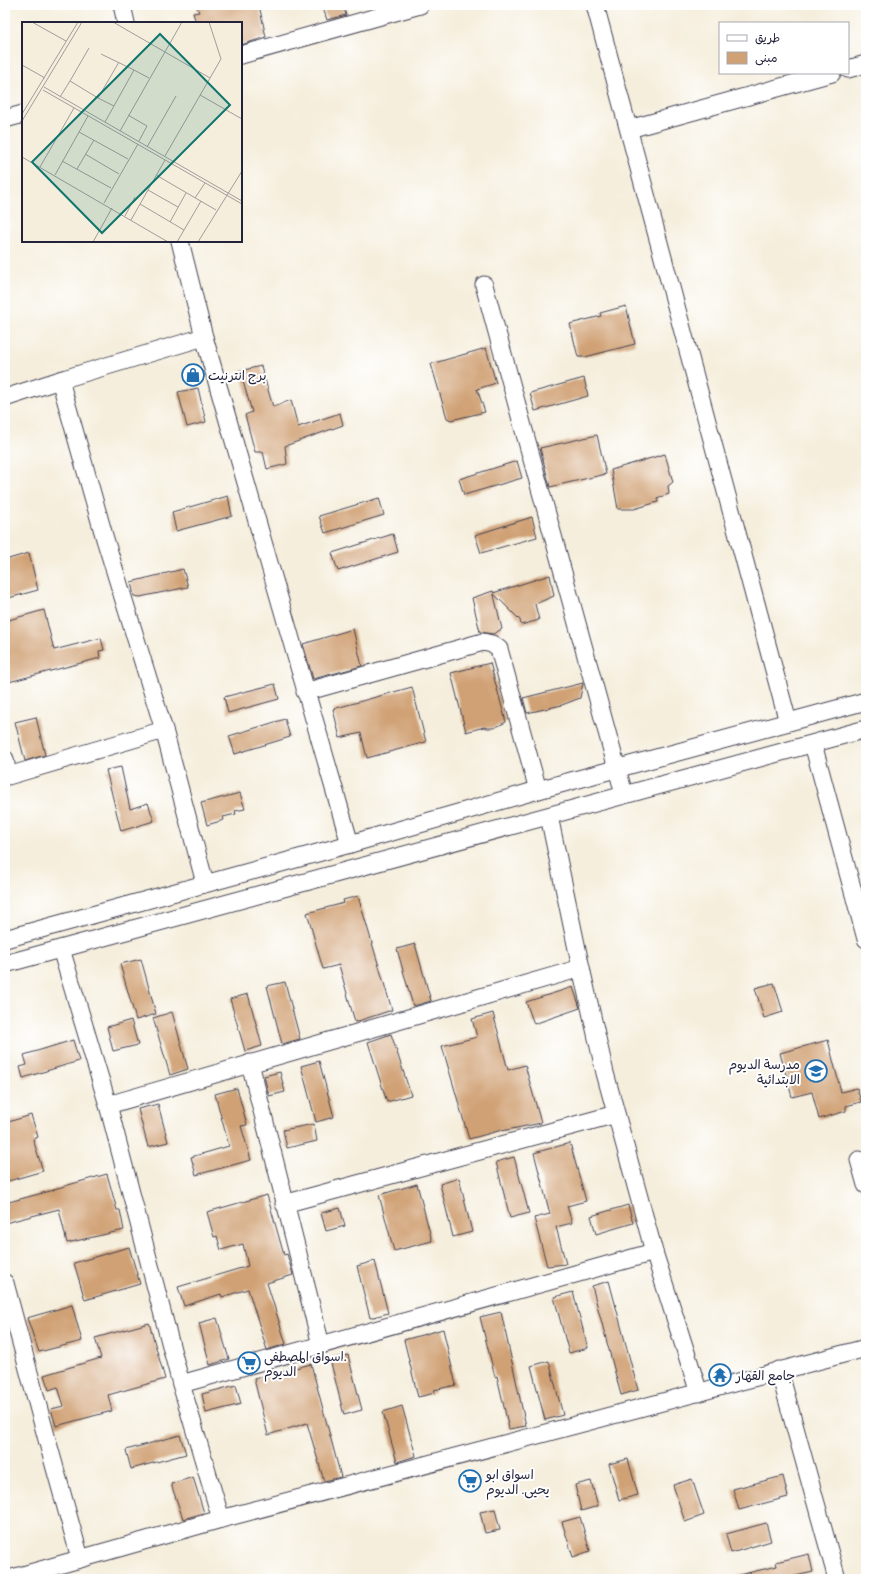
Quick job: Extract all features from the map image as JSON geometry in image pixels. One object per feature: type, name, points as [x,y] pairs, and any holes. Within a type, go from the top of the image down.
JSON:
[{"type":"street","points":[[122,5],[126,22]]},
{"type":"street","points":[[242,55],[420,5]]},
{"type":"street","points":[[595,5],[788,722]]},
{"type":"street","points":[[849,69],[866,64]]},
{"type":"street","points":[[629,129],[828,74]]},
{"type":"street","points":[[5,119],[22,114]]},
{"type":"street","points":[[180,242],[204,337],[350,844]]},
{"type":"street","points":[[484,286],[624,794]]},
{"type":"street","points":[[5,398],[204,337]]},
{"type":"street","points":[[60,380],[105,539],[164,730],[205,883]]},
{"type":"street","points":[[305,692],[483,642],[492,644],[499,649],[538,790]]},
{"type":"street","points":[[5,939],[350,844],[538,790],[866,701]]},
{"type":"street","points":[[5,964],[866,729]]},
{"type":"street","points":[[5,760],[7,777],[164,730]]},
{"type":"street","points":[[813,744],[860,893],[866,939]]},
{"type":"street","points":[[548,816],[605,1073],[654,1252],[699,1393]]},
{"type":"street","points":[[61,948],[108,1105],[181,1384],[221,1519]]},
{"type":"street","points":[[108,1105],[581,968]]},
{"type":"street","points":[[250,1063],[284,1204],[321,1345]]},
{"type":"street","points":[[284,1204],[616,1114]]},
{"type":"street","points":[[858,1160],[866,1185]]},
{"type":"street","points":[[181,1384],[654,1252]]},
{"type":"street","points":[[5,1283],[80,1558]]},
{"type":"street","points":[[9,1579],[221,1519],[866,1348]]},
{"type":"street","points":[[779,1370],[837,1579]]},
{"type":"building","points":[[196,5],[259,5],[266,37],[242,45],[242,22],[196,22],[193,13],[199,12]]},
{"type":"building","points":[[322,5],[343,5],[346,15],[327,20]]},
{"type":"building","points":[[626,306],[635,344],[585,357],[578,357],[570,324],[601,316],[600,313]]},
{"type":"building","points":[[486,348],[496,383],[477,389],[485,412],[451,420],[447,418],[431,364]]},
{"type":"building","points":[[261,366],[273,407],[291,400],[298,427],[340,413],[343,425],[285,446],[287,464],[267,469],[263,452],[255,452],[245,415],[252,412],[240,371]]},
{"type":"building","points":[[584,378],[588,396],[535,411],[530,393]]},
{"type":"building","points":[[198,388],[206,422],[187,427],[178,392]]},
{"type":"building","points":[[597,435],[606,474],[550,487],[540,448]]},
{"type":"building","points":[[665,454],[673,482],[668,486],[669,494],[657,498],[658,502],[634,509],[618,509],[611,470]]},
{"type":"building","points":[[517,461],[522,478],[464,495],[459,479]]},
{"type":"building","points":[[228,496],[232,516],[176,531],[172,512]]},
{"type":"building","points":[[379,498],[384,515],[325,533],[319,516]]},
{"type":"building","points":[[532,517],[537,537],[481,553],[475,535]]},
{"type":"building","points":[[393,534],[398,552],[338,571],[332,553]]},
{"type":"building","points":[[29,553],[38,590],[5,599],[5,560]]},
{"type":"building","points":[[183,569],[188,587],[140,597],[134,596],[131,582]]},
{"type":"building","points":[[550,575],[554,596],[535,604],[539,620],[521,625],[520,620],[493,593]]},
{"type":"building","points":[[493,591],[502,629],[493,634],[480,632],[472,598]]},
{"type":"building","points":[[44,610],[54,650],[101,638],[104,650],[99,651],[100,658],[5,683],[5,621]]},
{"type":"building","points":[[353,629],[362,666],[313,679],[303,644]]},
{"type":"building","points":[[490,663],[506,722],[494,728],[484,727],[466,732],[451,673]]},
{"type":"building","points":[[583,683],[580,698],[562,705],[527,713],[523,698]]},
{"type":"building","points":[[275,684],[279,699],[228,713],[224,697]]},
{"type":"building","points":[[412,687],[426,742],[367,758],[361,733],[340,738],[333,709]]},
{"type":"building","points":[[36,717],[45,755],[25,761],[15,722]]},
{"type":"building","points":[[285,719],[290,737],[235,754],[229,736]]},
{"type":"building","points":[[121,767],[130,809],[148,803],[154,821],[121,831],[106,770]]},
{"type":"building","points":[[240,793],[245,809],[235,811],[236,814],[223,817],[224,820],[207,825],[201,803]]},
{"type":"building","points":[[358,896],[392,1010],[355,1022],[339,965],[323,969],[307,913],[344,903],[343,900]]},
{"type":"building","points":[[415,944],[431,1001],[413,1006],[397,949]]},
{"type":"building","points":[[141,959],[156,1014],[136,1020],[120,964]]},
{"type":"building","points":[[285,982],[300,1039],[282,1044],[267,986]]},
{"type":"building","points":[[774,983],[783,1012],[764,1018],[755,988]]},
{"type":"building","points":[[573,987],[580,1008],[534,1024],[526,1002]]},
{"type":"building","points":[[248,994],[262,1046],[245,1051],[230,999]]},
{"type":"building","points":[[172,1012],[188,1069],[170,1075],[153,1018]]},
{"type":"building","points":[[493,1013],[508,1070],[525,1065],[541,1123],[502,1130],[469,1139],[442,1046],[477,1037],[472,1019]]},
{"type":"building","points":[[131,1020],[138,1045],[113,1051],[107,1027]]},
{"type":"building","points":[[391,1034],[411,1095],[387,1102],[368,1042]]},
{"type":"building","points":[[73,1040],[79,1061],[23,1078],[20,1067],[27,1065],[24,1055]]},
{"type":"building","points":[[828,1040],[841,1092],[857,1088],[861,1102],[846,1106],[846,1111],[819,1119],[812,1092],[792,1097],[780,1053]]},
{"type":"building","points":[[319,1061],[334,1117],[316,1122],[301,1066]]},
{"type":"building","points":[[280,1072],[285,1092],[269,1096],[264,1076]]},
{"type":"building","points":[[237,1088],[247,1125],[241,1126],[251,1160],[196,1175],[191,1157],[229,1146],[215,1094]]},
{"type":"building","points":[[158,1104],[168,1142],[148,1147],[138,1109]]},
{"type":"building","points":[[31,1115],[38,1137],[33,1139],[43,1171],[5,1182],[5,1123]]},
{"type":"building","points":[[314,1124],[317,1141],[287,1148],[283,1130]]},
{"type":"building","points":[[570,1143],[586,1201],[567,1206],[572,1223],[556,1227],[566,1264],[547,1266],[534,1218],[550,1214],[534,1153]]},
{"type":"building","points":[[514,1157],[529,1213],[510,1218],[496,1162]]},
{"type":"building","points":[[107,1174],[117,1210],[120,1210],[124,1230],[67,1243],[59,1209],[5,1223],[5,1203]]},
{"type":"building","points":[[459,1178],[472,1232],[453,1237],[440,1184]]},
{"type":"building","points":[[417,1184],[432,1241],[394,1251],[379,1195]]},
{"type":"building","points":[[267,1195],[284,1255],[287,1254],[293,1275],[267,1283],[286,1344],[267,1350],[248,1289],[222,1297],[221,1294],[184,1306],[178,1287],[248,1266],[243,1244],[221,1250],[217,1236],[214,1237],[207,1212]]},
{"type":"building","points":[[628,1205],[633,1223],[596,1234],[591,1216]]},
{"type":"building","points":[[340,1208],[345,1226],[326,1231],[321,1213]]},
{"type":"building","points":[[129,1247],[140,1284],[85,1300],[74,1263]]},
{"type":"building","points":[[375,1261],[388,1313],[370,1318],[357,1266]]},
{"type":"building","points":[[609,1281],[638,1390],[621,1395],[592,1286]]},
{"type":"building","points":[[573,1292],[588,1348],[569,1353],[554,1297]]},
{"type":"building","points":[[72,1305],[82,1341],[39,1352],[27,1318]]},
{"type":"building","points":[[501,1312],[526,1426],[509,1429],[497,1376],[495,1377],[480,1317]]},
{"type":"building","points":[[217,1318],[229,1359],[210,1365],[199,1323]]},
{"type":"building","points":[[149,1323],[165,1379],[108,1395],[112,1411],[56,1426],[51,1409],[64,1406],[58,1387],[49,1390],[44,1375],[101,1358],[95,1338]]},
{"type":"building","points":[[443,1329],[456,1385],[434,1390],[435,1393],[418,1397],[404,1340]]},
{"type":"building","points":[[348,1355],[362,1410],[344,1415],[330,1359]]},
{"type":"building","points":[[549,1361],[563,1415],[545,1420],[531,1366]]},
{"type":"building","points":[[311,1364],[341,1477],[324,1481],[307,1423],[268,1435],[254,1379]]},
{"type":"building","points":[[236,1385],[241,1404],[206,1413],[202,1394]]},
{"type":"building","points":[[402,1406],[416,1456],[397,1462],[383,1412]]},
{"type":"building","points":[[180,1435],[186,1454],[131,1469],[126,1450]]},
{"type":"building","points":[[628,1459],[638,1495],[619,1500],[609,1464]]},
{"type":"building","points":[[783,1476],[788,1497],[739,1510],[733,1489]]},
{"type":"building","points":[[193,1477],[204,1513],[183,1519],[171,1484]]},
{"type":"building","points":[[692,1479],[704,1515],[685,1522],[673,1485]]},
{"type":"building","points":[[591,1481],[598,1506],[581,1511],[575,1485]]},
{"type":"building","points":[[495,1509],[500,1530],[485,1533],[480,1512]]},
{"type":"building","points":[[580,1517],[590,1551],[573,1557],[562,1522]]},
{"type":"building","points":[[766,1523],[771,1541],[731,1553],[726,1534]]},
{"type":"building","points":[[809,1554],[813,1572],[782,1579],[739,1579],[739,1575],[777,1566],[776,1562]]},
{"type":"place","name":"برج انترنيت","points":[[193,375]]},
{"type":"place","name":"مدرسة الديوم الابتدائية","points":[[816,1071]]},
{"type":"place","name":"اسواق المصطفى. الديوم","points":[[249,1363]]},
{"type":"place","name":"جامع القهار","points":[[720,1375]]},
{"type":"place","name":"اسواق ابو يحيى. الديوم","points":[[470,1481]]}]
